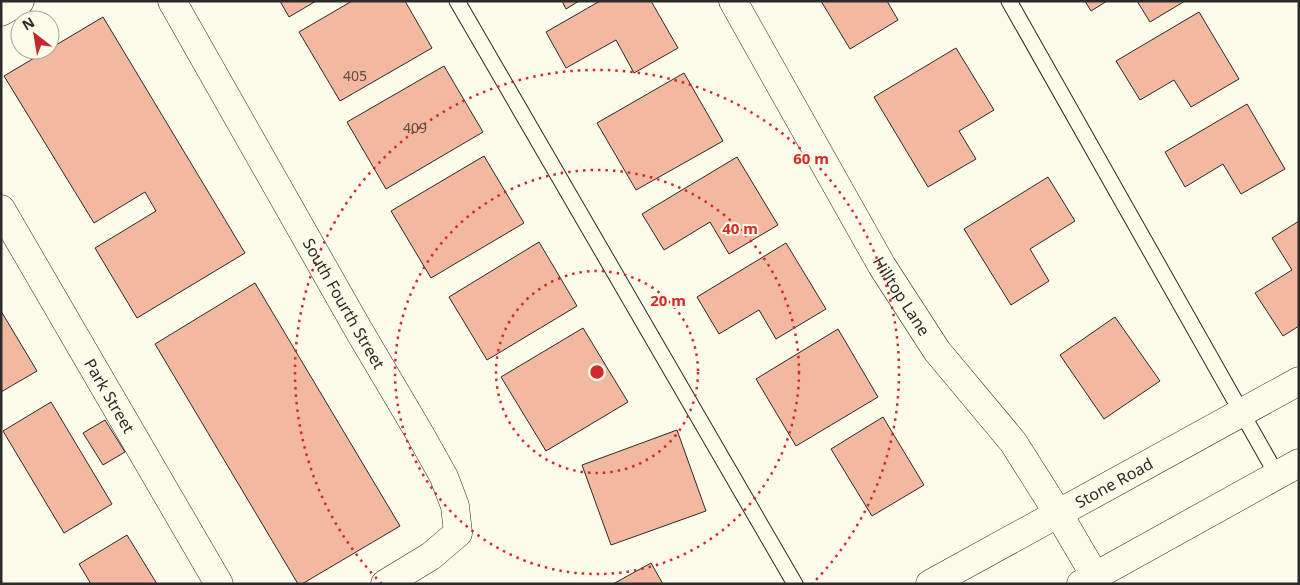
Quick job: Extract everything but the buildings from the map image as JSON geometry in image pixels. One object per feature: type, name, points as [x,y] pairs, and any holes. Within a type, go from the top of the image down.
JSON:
[{"type":"street","points":[[1,12],[20,1]]},
{"type":"street","name":"South Fourth Street","points":[[172,1],[358,330],[420,434],[444,477],[455,506],[458,533],[431,556],[385,584]]},
{"type":"street","name":"Hilltop Lane","points":[[733,1],[887,273],[937,351],[1013,442],[1058,513],[1088,580]]},
{"type":"street","name":"Park Street","points":[[1,208],[219,584]]},
{"type":"street","name":"Stone Road","points":[[930,584],[1299,381]]},
{"type":"street","points":[[1088,580],[1288,469]]},
{"type":"lane","points":[[457,1],[795,584]]},
{"type":"lane","points":[[1009,1],[1241,413],[1288,469]]}]
